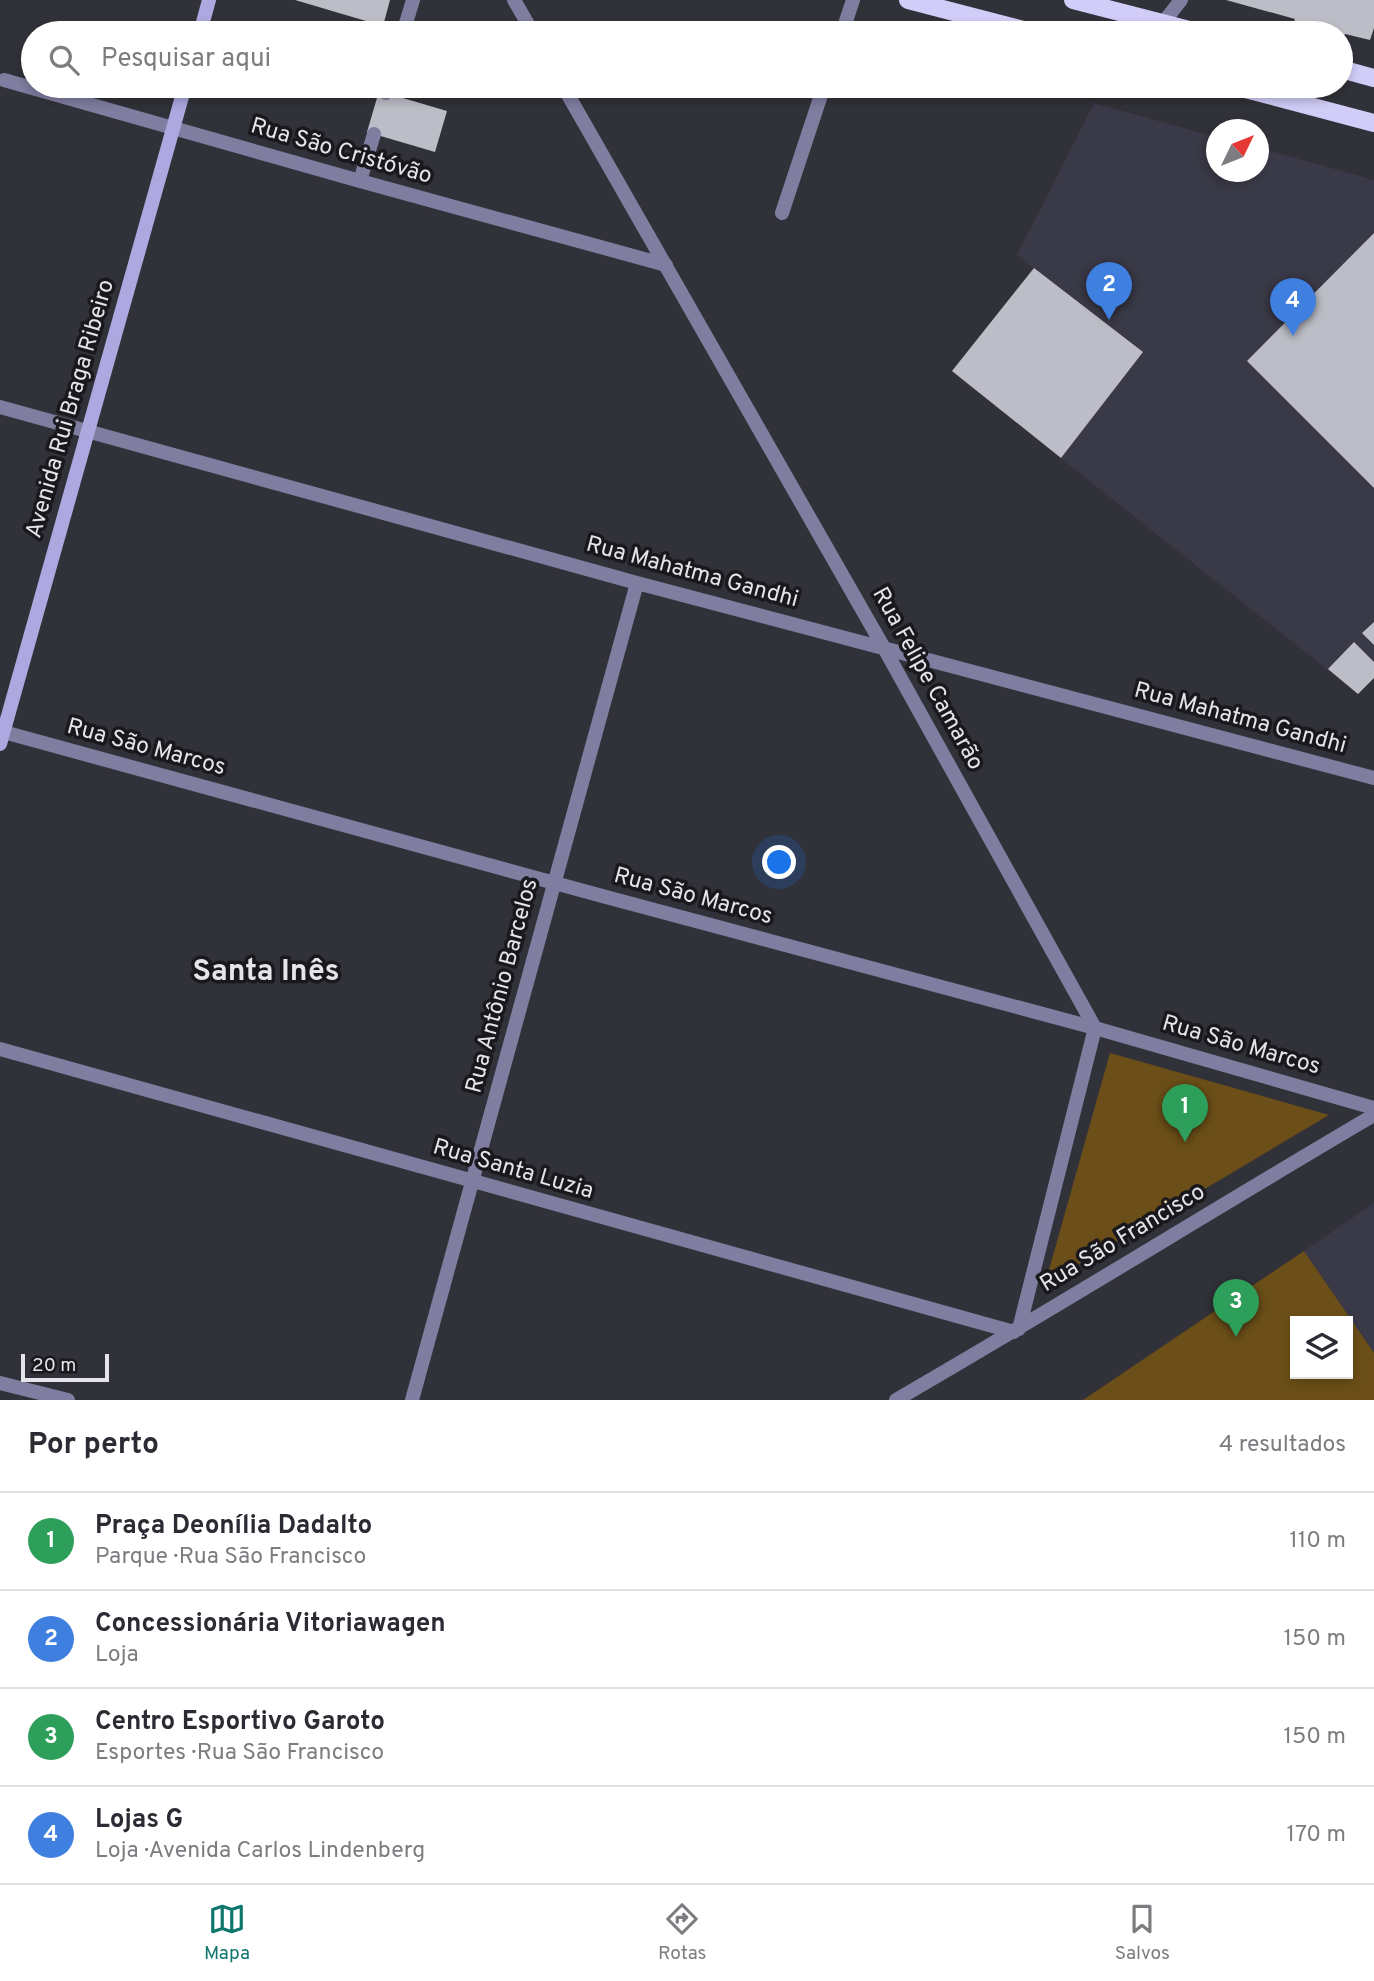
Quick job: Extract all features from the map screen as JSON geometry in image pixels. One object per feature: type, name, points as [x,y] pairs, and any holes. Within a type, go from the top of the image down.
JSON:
[{"type":"main road","points":[[203,21],[209,0]]},
{"type":"main road","points":[[908,0],[989,21]]},
{"type":"main road","points":[[1073,0],[1155,21]]},
{"type":"main road","points":[[1353,72],[1374,78]]},
{"type":"main road","name":"Avenida Rui Braga Ribeiro","points":[[1,736],[182,98]]},
{"type":"main road","points":[[1279,98],[1374,123]]},
{"type":"street","points":[[407,21],[413,0]]},
{"type":"street","points":[[514,0],[526,21]]},
{"type":"street","points":[[846,21],[853,0]]},
{"type":"street","points":[[1165,21],[1181,0]]},
{"type":"street","name":"Rua São Cristóvão","points":[[4,79],[21,84]]},
{"type":"street","name":"Rua São Cristóvão","points":[[70,98],[666,265]]},
{"type":"street","name":"Rua Felipe Camarão","points":[[570,98],[884,648],[1095,1028]]},
{"type":"street","points":[[782,213],[820,98]]},
{"type":"street","points":[[360,181],[374,134]]},
{"type":"street","name":"Rua Mahatma Gandhi","points":[[0,407],[637,583],[1374,778]]},
{"type":"street","name":"Rua Antônio Barcelos","points":[[412,1400],[637,583]]},
{"type":"street","name":"Rua São Marcos","points":[[1,736],[1095,1028],[1374,1108]]},
{"type":"street","points":[[1016,1330],[1095,1028]]},
{"type":"street","name":"Rua Santa Luzia","points":[[0,1049],[472,1182],[1016,1330]]},
{"type":"street","name":"Rua São Francisco","points":[[896,1400],[1374,1115]]},
{"type":"street","points":[[0,1383],[68,1400]]},
{"type":"shaded area","points":[[1094,103],[1206,134],[1206,182],[1269,182],[1269,151],[1374,180],[1374,678],[1358,694],[952,372],[1034,269],[1017,255]]},
{"type":"shaded area","points":[[1110,1053],[1329,1115],[1045,1284]]},
{"type":"shaded area","points":[[1374,1203],[1374,1353],[1353,1322],[1353,1316],[1349,1316],[1304,1251]]},
{"type":"shaded area","points":[[1304,1251],[1349,1316],[1290,1316],[1290,1379],[1353,1379],[1353,1322],[1374,1353],[1374,1400],[1083,1400]]},
{"type":"building","points":[[295,0],[390,0],[384,21],[366,21]]},
{"type":"building","points":[[1226,0],[1374,0],[1374,28],[1370,40],[1353,36],[1353,21],[1294,21],[1295,19]]},
{"type":"building","points":[[377,98],[403,98],[447,111],[435,152],[367,132]]},
{"type":"building","points":[[1374,233],[1374,488],[1247,361]]},
{"type":"building","points":[[1034,268],[1143,352],[1061,458],[952,371]]},
{"type":"building","points":[[1374,622],[1374,645],[1362,633]]},
{"type":"building","points":[[1354,642],[1374,662],[1374,678],[1358,694],[1328,669]]},
{"type":"place","name":"Concessionária Vitoriawagen","points":[[1109,320]]},
{"type":"place","name":"Lojas G","points":[[1293,336]]},
{"type":"place","name":"Praça Deonília Dadalto","points":[[1185,1142]]},
{"type":"place","name":"Centro Esportivo Garoto","points":[[1236,1337]]},
{"type":"district","name":"Santa Inês","points":[[266,972]]}]
